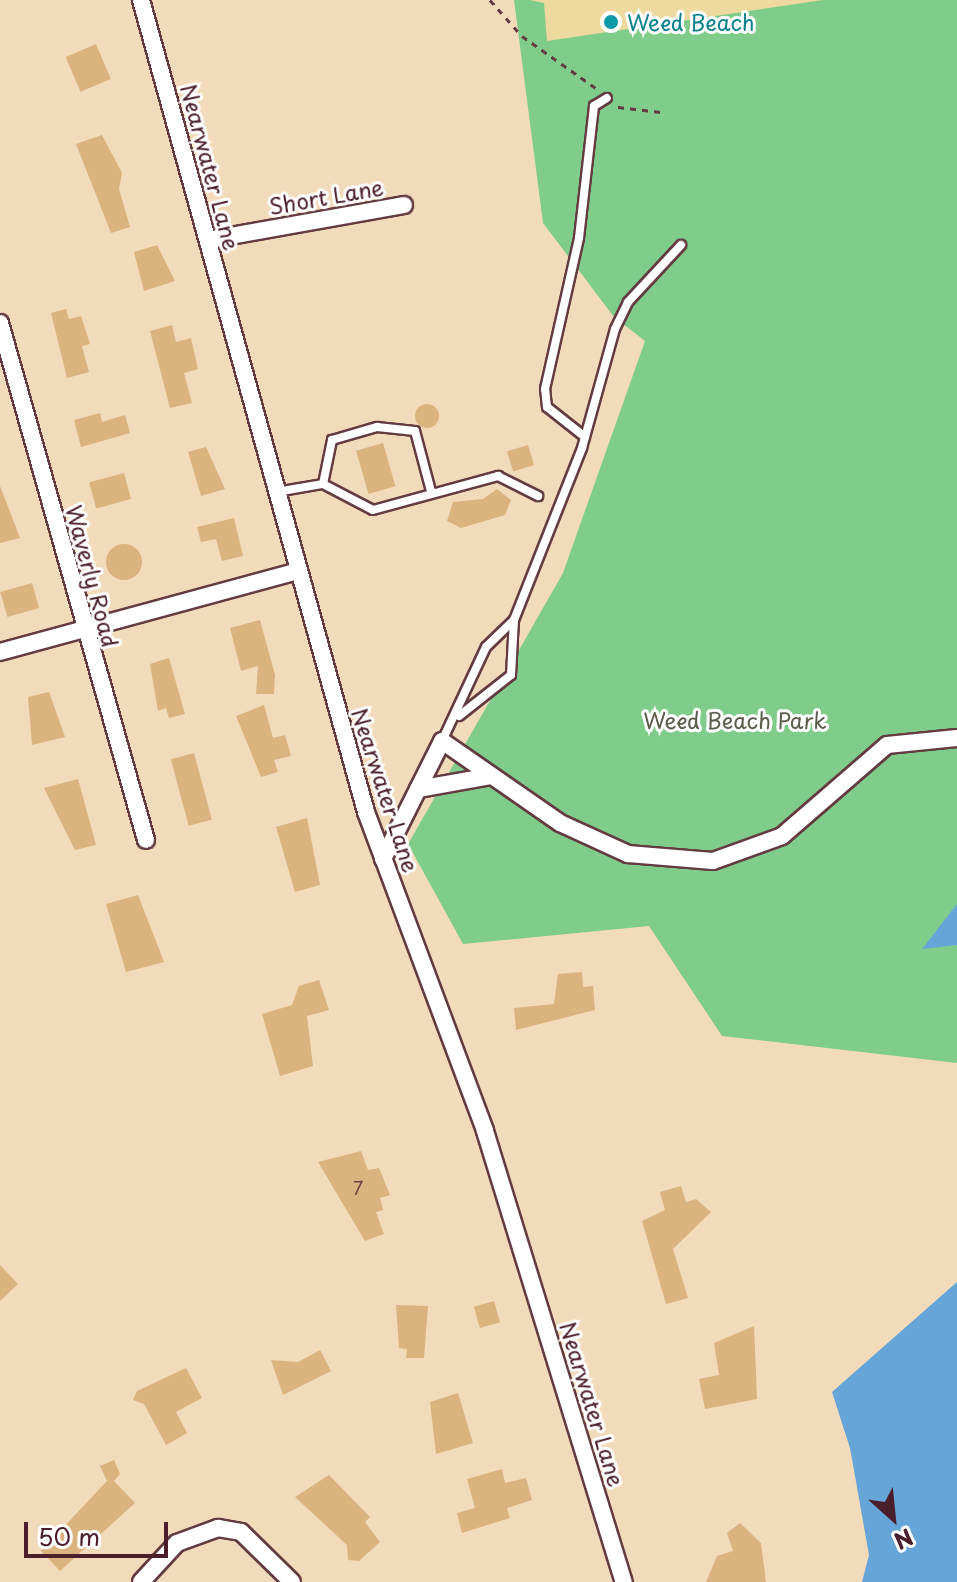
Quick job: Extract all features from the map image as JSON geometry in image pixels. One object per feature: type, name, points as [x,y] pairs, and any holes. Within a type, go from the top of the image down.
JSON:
[{"type":"street","name":"Nearwater Lane","points":[[141,0],[298,571],[383,859],[485,1131],[624,1582]]},
{"type":"street","name":"Short Lane","points":[[208,240],[404,205]]},
{"type":"street","name":"Waverly Road","points":[[0,323],[146,840]]},
{"type":"street","points":[[0,652],[86,626],[298,571]]},
{"type":"street","points":[[383,859],[442,741],[560,823],[628,854],[713,861],[782,836],[887,745],[957,738]]},
{"type":"street","points":[[418,789],[492,776]]},
{"type":"street","points":[[141,1582],[177,1543],[218,1528],[241,1532],[292,1582]]},
{"type":"lane","points":[[585,437],[547,407],[545,389],[579,238],[594,106],[607,98]]},
{"type":"lane","points":[[456,719],[511,675],[514,620],[585,437],[628,302],[681,245]]},
{"type":"lane","points":[[323,484],[332,440],[377,427],[415,431],[431,491]]},
{"type":"lane","points":[[276,492],[323,484],[373,510],[431,491],[498,476],[538,496]]},
{"type":"lane","points":[[442,741],[456,719],[486,647],[514,620]]},
{"type":"path","points":[[490,0],[522,36],[562,57],[623,109],[661,112]]},
{"type":"green space","name":"Weed Beach Park","points":[[514,0],[957,0],[957,1063],[722,1036],[649,926],[463,944],[408,844],[563,573],[645,341],[614,317],[543,223]]},
{"type":"sand","name":"Weed Beach","points":[[530,0],[823,0],[547,41],[544,3]]},
{"type":"water","points":[[957,904],[957,945],[922,949]]},
{"type":"water","points":[[957,1282],[957,1582],[862,1582],[869,1555],[850,1448],[832,1392]]},
{"type":"building","points":[[96,44],[111,79],[80,92],[66,57]]},
{"type":"building","points":[[102,135],[122,173],[119,189],[130,227],[111,233],[76,144]]},
{"type":"building","points":[[157,245],[175,281],[144,291],[134,252]]},
{"type":"building","points":[[66,309],[69,319],[81,316],[90,344],[82,346],[89,372],[67,378],[51,313]]},
{"type":"building","points":[[172,325],[176,342],[191,338],[198,369],[184,373],[192,403],[170,408],[150,331]]},
{"type":"building","points":[[427,404],[436,407],[439,416],[436,425],[427,428],[418,425],[415,416],[418,407]]},
{"type":"building","points":[[100,413],[102,422],[125,415],[130,433],[81,447],[74,420]]},
{"type":"building","points":[[383,443],[395,486],[368,494],[356,451]]},
{"type":"building","points":[[528,445],[534,465],[513,472],[507,451]]},
{"type":"building","points":[[206,447],[225,489],[201,496],[188,452]]},
{"type":"building","points":[[124,473],[131,499],[96,508],[89,482]]},
{"type":"building","points":[[0,486],[20,538],[0,543]]},
{"type":"building","points":[[497,489],[511,500],[505,515],[461,528],[447,521],[453,502],[483,499]]},
{"type":"building","points":[[234,518],[243,556],[222,561],[216,539],[201,542],[197,527]]},
{"type":"building","points":[[124,544],[137,549],[142,562],[137,575],[124,580],[111,575],[106,562],[111,549]]},
{"type":"building","points":[[32,583],[39,608],[7,617],[0,592]]},
{"type":"building","points":[[260,620],[275,675],[274,694],[256,694],[258,666],[241,671],[230,628]]},
{"type":"building","points":[[169,658],[185,714],[169,718],[166,708],[158,711],[150,664]]},
{"type":"building","points":[[49,692],[65,737],[32,745],[28,697]]},
{"type":"building","points":[[264,705],[273,738],[285,735],[291,756],[274,760],[278,772],[261,777],[236,716]]},
{"type":"building","points":[[194,753],[212,820],[189,826],[171,759]]},
{"type":"building","points":[[78,779],[96,845],[75,850],[44,788]]},
{"type":"building","points":[[307,818],[320,885],[295,892],[276,827]]},
{"type":"building","points":[[138,895],[164,962],[126,972],[106,904]]},
{"type":"building","points":[[582,972],[583,987],[593,986],[595,1010],[516,1030],[514,1008],[554,1004],[558,974]]},
{"type":"building","points":[[319,980],[329,1010],[307,1016],[313,1066],[280,1076],[262,1014],[292,1005],[299,986]]},
{"type":"building","points":[[361,1151],[368,1170],[379,1168],[390,1195],[380,1198],[383,1210],[376,1212],[384,1234],[365,1241],[318,1162]]},
{"type":"building","points":[[681,1186],[686,1202],[696,1199],[711,1212],[673,1249],[688,1298],[666,1304],[642,1221],[665,1210],[660,1192]]},
{"type":"building","points":[[0,1265],[18,1284],[0,1301]]},
{"type":"building","points":[[494,1301],[500,1322],[480,1328],[474,1307]]},
{"type":"building","points":[[396,1305],[428,1306],[424,1358],[406,1358],[407,1349],[399,1348]]},
{"type":"building","points":[[754,1326],[757,1399],[705,1409],[699,1379],[719,1375],[714,1343]]},
{"type":"building","points":[[320,1350],[331,1371],[283,1395],[271,1360],[298,1362]]},
{"type":"building","points":[[186,1368],[202,1398],[176,1412],[187,1433],[166,1445],[144,1404],[133,1400],[137,1391]]},
{"type":"building","points":[[458,1393],[473,1443],[436,1454],[430,1402]]},
{"type":"building","points":[[114,1460],[120,1474],[114,1481],[135,1503],[60,1571],[41,1551],[107,1481],[100,1466]]},
{"type":"building","points":[[502,1469],[505,1483],[526,1478],[532,1500],[507,1508],[510,1518],[462,1533],[457,1513],[475,1508],[467,1479]]},
{"type":"building","points":[[329,1475],[370,1517],[365,1522],[380,1542],[359,1561],[348,1560],[347,1545],[295,1497]]},
{"type":"building","points":[[740,1523],[761,1543],[766,1582],[706,1582],[717,1556],[733,1551],[727,1533]]},
{"type":"place","name":"Weed Beach","points":[[611,22]]}]
